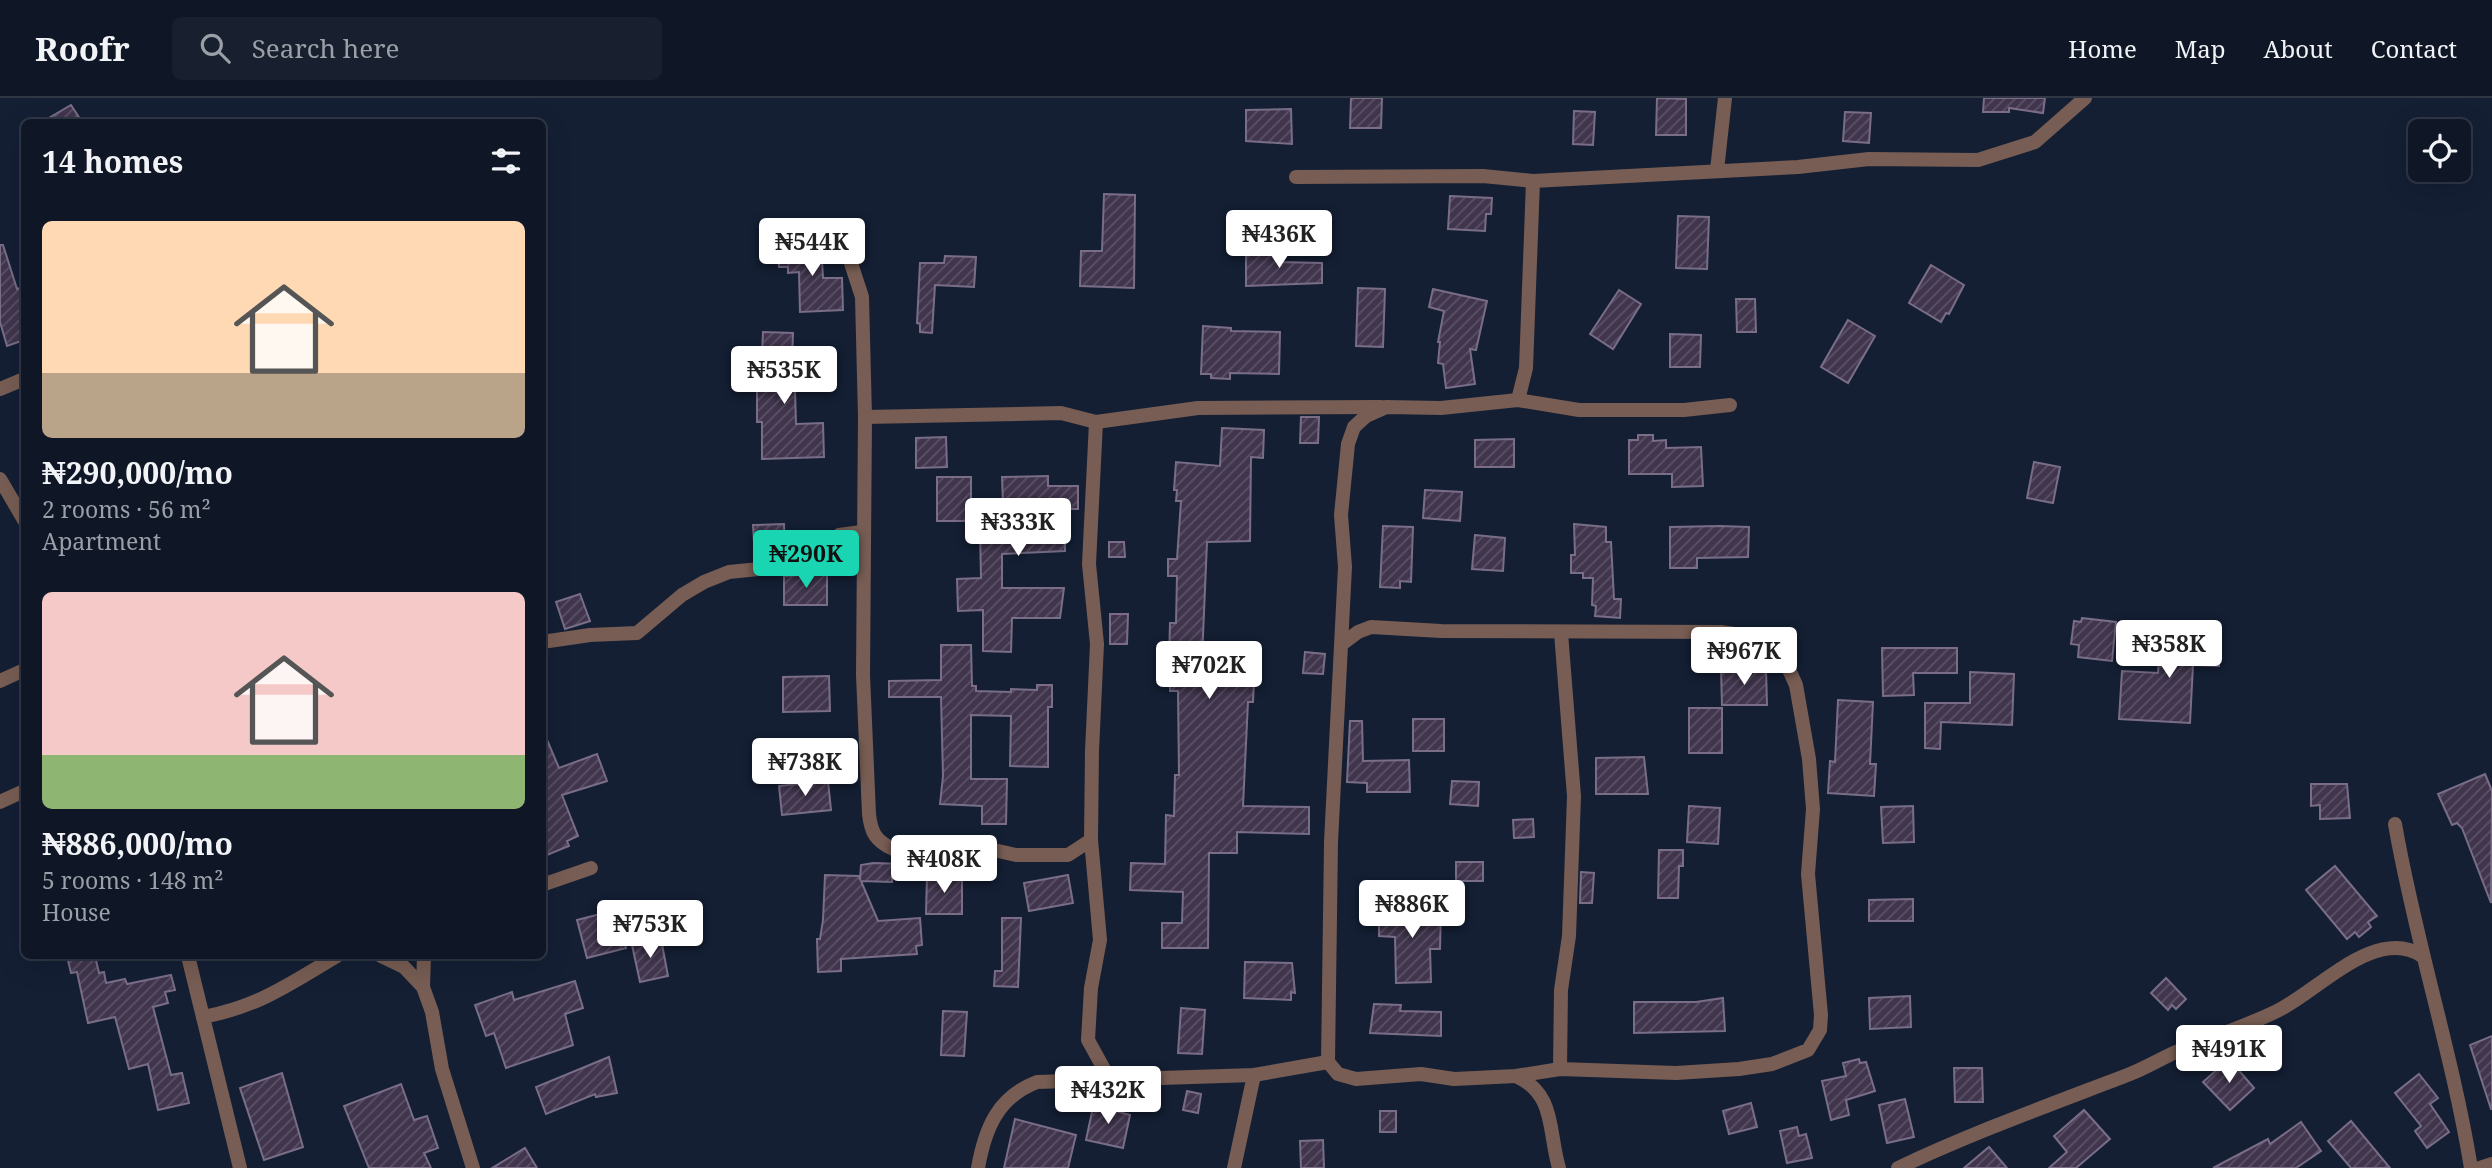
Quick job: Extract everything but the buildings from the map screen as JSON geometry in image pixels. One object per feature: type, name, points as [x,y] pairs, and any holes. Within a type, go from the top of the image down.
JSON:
[{"type":"street","points":[[1717,170],[1726,98]]},
{"type":"street","points":[[1296,177],[1483,176],[1533,181],[1828,165],[1868,159],[1978,160],[2035,142],[2085,98]]},
{"type":"street","points":[[1518,400],[1526,369],[1533,181]]},
{"type":"street","points":[[849,257],[862,297],[866,772],[873,835],[880,843],[893,849],[985,848],[1016,855],[1068,855],[1091,840]]},
{"type":"street","points":[[0,388],[21,380]]},
{"type":"street","points":[[864,417],[1060,413],[1096,422],[1198,408],[1441,408],[1518,400],[1579,410],[1684,410],[1730,405]]},
{"type":"street","points":[[1342,644],[1358,632],[1371,627],[1561,633],[1721,632],[1761,638],[1779,648],[1786,658],[1796,685],[1809,759],[1813,824],[1808,874],[1821,1030],[1808,1050],[1772,1064],[1676,1073],[1560,1069],[1516,1076],[1454,1079],[1421,1074],[1356,1079],[1338,1074],[1328,1062],[1331,842],[1345,567],[1341,516],[1348,444],[1354,426],[1366,416],[1386,407]]},
{"type":"street","points":[[1096,422],[1089,564],[1097,635],[1091,840],[1100,940],[1091,988],[1088,1040],[1110,1080]]},
{"type":"street","points":[[0,479],[21,515]]},
{"type":"street","points":[[546,641],[590,635],[637,633],[682,595],[717,577],[729,572],[800,565],[839,535],[862,532]]},
{"type":"street","points":[[1560,1069],[1561,990],[1569,936],[1574,796],[1561,633]]},
{"type":"street","points":[[0,681],[21,671]]},
{"type":"street","points":[[0,802],[21,792]]},
{"type":"street","points":[[2395,824],[2422,956],[2459,1093],[2471,1168]]},
{"type":"street","points":[[546,885],[591,868]]},
{"type":"street","points":[[1898,1168],[1981,1130],[2133,1073],[2180,1050],[2276,1012],[2366,955],[2392,946],[2410,948],[2422,956]]},
{"type":"street","points":[[189,959],[240,1168]]},
{"type":"street","points":[[203,1017],[240,1009],[268,997],[332,959]]},
{"type":"street","points":[[387,959],[404,967],[423,987]]},
{"type":"street","points":[[424,959],[423,987],[442,1069],[473,1168]]},
{"type":"street","points":[[978,1168],[990,1123],[1001,1104],[1020,1089],[1037,1082],[1254,1074],[1328,1062]]},
{"type":"street","points":[[1234,1168],[1254,1074]]},
{"type":"street","points":[[1516,1076],[1535,1084],[1545,1103],[1559,1168]]},
{"type":"street","points":[[2480,1168],[2492,1164]]}]
